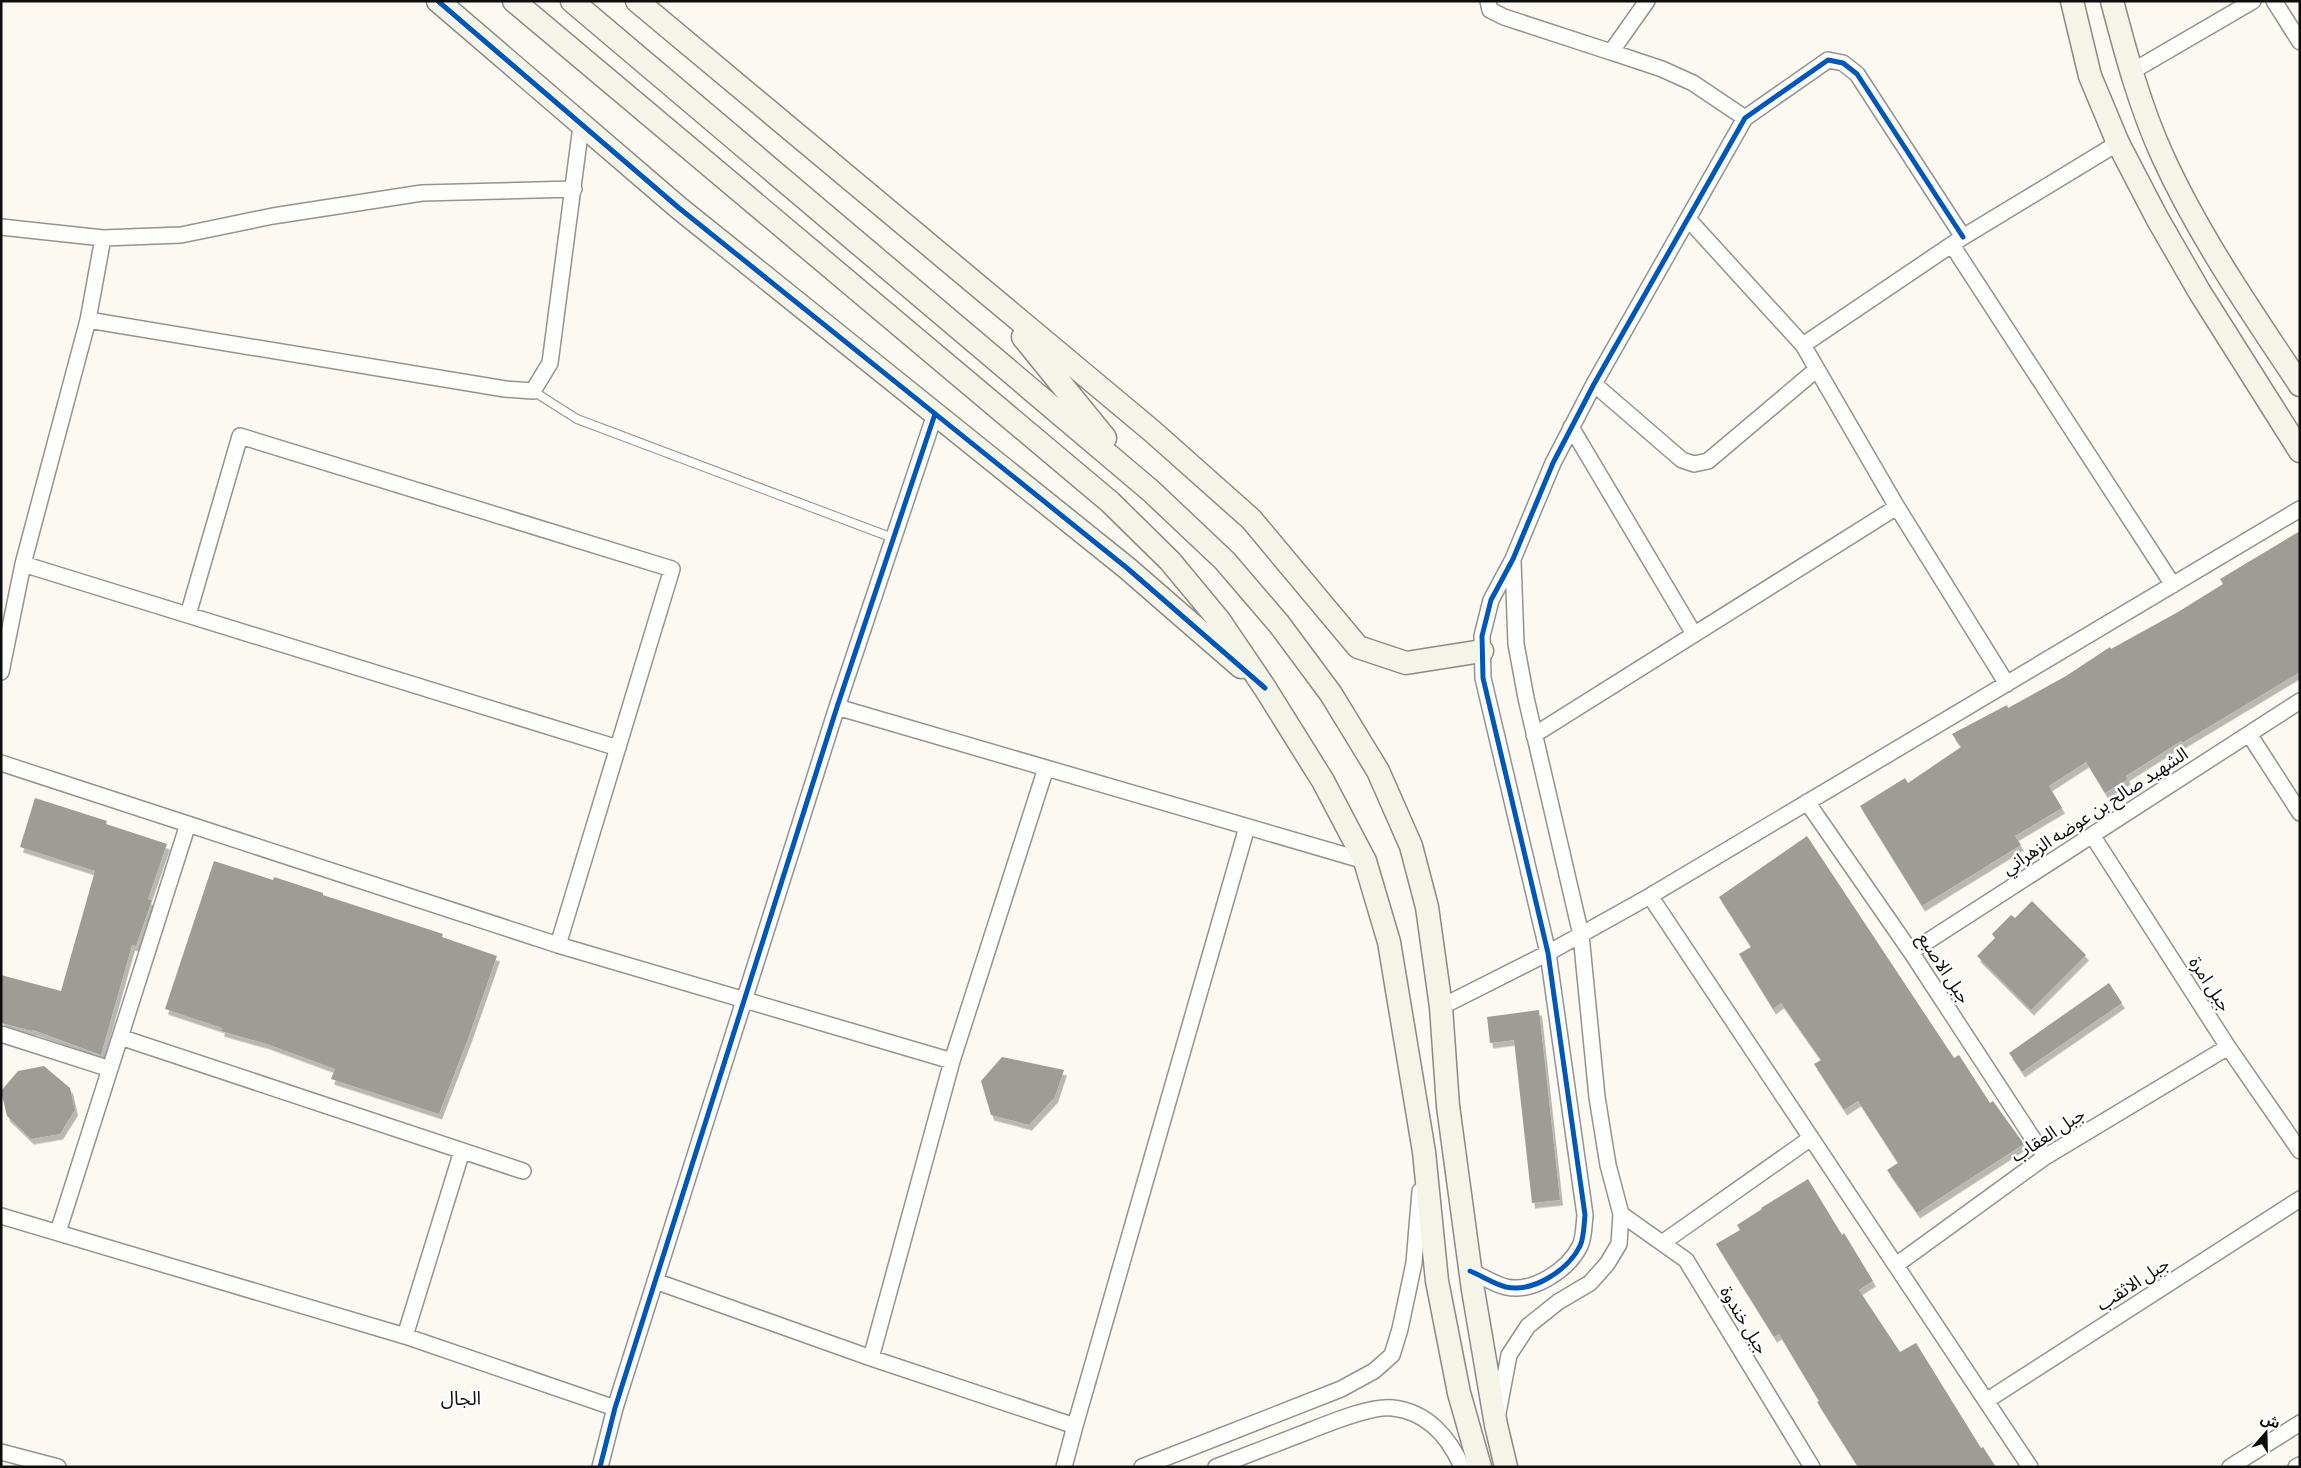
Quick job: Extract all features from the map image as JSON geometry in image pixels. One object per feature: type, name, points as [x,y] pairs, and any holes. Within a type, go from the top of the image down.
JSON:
[{"type":"main road","points":[[438,1],[581,126],[1127,568],[1265,688]]},
{"type":"main road","points":[[514,1],[1110,502],[1170,561],[1219,620],[1265,688],[1323,781],[1365,861],[1389,942],[1424,1152],[1437,1281],[1459,1393],[1480,1467]]},
{"type":"main road","points":[[572,1],[1138,480],[1225,561],[1280,624],[1331,694],[1378,771],[1411,846],[1426,907],[1442,1007],[1448,1106],[1470,1271],[1496,1425],[1506,1467]]},
{"type":"main road","points":[[637,1],[1152,431],[1251,519],[1358,647],[1406,663],[1482,651]]},
{"type":"main road","points":[[2072,1],[2090,76],[2118,143],[2157,218],[2199,291],[2300,450]]},
{"type":"main road","points":[[2112,1],[2131,72],[2163,156],[2216,258],[2300,385]]},
{"type":"main road","points":[[991,298],[1138,480]]},
{"type":"street","points":[[1488,1],[1490,10],[1504,18],[1662,69],[1693,83],[1745,118]]},
{"type":"street","points":[[1611,52],[1647,1]]},
{"type":"street","points":[[2131,72],[2253,1]]},
{"type":"street","points":[[2274,1],[2300,42]]},
{"type":"street","points":[[1470,1271],[1507,1287],[1526,1287],[1547,1280],[1565,1265],[1581,1245],[1585,1215],[1548,953],[1483,678],[1482,636],[1491,600],[1513,559],[1553,463],[1571,427],[1745,118],[1828,60],[1843,63],[1857,74],[1958,241],[2173,585]]},
{"type":"street","points":[[88,320],[504,389],[533,391],[550,363],[581,126]]},
{"type":"street","points":[[1803,345],[1958,241],[2118,143]]},
{"type":"street","points":[[1,227],[103,238],[181,235],[273,216],[422,193],[574,189]]},
{"type":"street","points":[[1688,219],[1803,345],[1897,507],[2007,684]]},
{"type":"street","points":[[1,672],[24,564],[88,320],[103,238]]},
{"type":"street","points":[[1594,384],[1682,460],[1694,464],[1708,461],[1817,368]]},
{"type":"street","points":[[600,1467],[615,1408],[837,707],[935,414]]},
{"type":"street","points":[[1571,427],[1694,634]]},
{"type":"street","points":[[188,615],[240,436],[672,569],[558,945]]},
{"type":"street","points":[[1534,735],[1897,507]]},
{"type":"street","points":[[1442,1007],[1548,953],[1650,896],[2300,509]]},
{"type":"street","points":[[1496,1425],[1510,1355],[1528,1326],[1558,1302],[1590,1283],[1608,1264],[1619,1244],[1621,1214],[1608,1165],[1597,1097],[1580,935],[1534,735],[1516,644],[1513,559]]},
{"type":"street","points":[[24,564],[618,748]]},
{"type":"street","name":"الشهيد صالح بن عوضه الزهراني","points":[[1911,952],[2300,701]]},
{"type":"street","points":[[837,707],[1365,861]]},
{"type":"street","points":[[2249,734],[2300,813]]},
{"type":"street","points":[[1,763],[558,945],[952,1061]]},
{"type":"street","points":[[871,1358],[952,1061],[1046,768]]},
{"type":"street","name":"جبل الاصبع","points":[[1807,802],[1911,952],[2045,1157]]},
{"type":"street","points":[[58,1232],[188,824]]},
{"type":"street","points":[[1064,1467],[1247,826]]},
{"type":"street","name":"جبل امرة","points":[[2092,835],[2228,1047],[2300,1151]]},
{"type":"street","points":[[1650,896],[2030,1467]]},
{"type":"street","points":[[1,1034],[110,1069]]},
{"type":"street","points":[[120,1037],[523,1171]]},
{"type":"street","name":"جبل العقاب","points":[[1896,1265],[2045,1157],[2228,1047]]},
{"type":"street","points":[[1662,1243],[1811,1138]]},
{"type":"street","points":[[404,1336],[462,1151]]},
{"type":"street","points":[[1142,1467],[1341,1389],[1374,1371],[1392,1355],[1414,1263],[1424,1152]]},
{"type":"street","name":"جبل الاثقب","points":[[1986,1401],[2300,1199]]},
{"type":"street","name":"جبل خندوة","points":[[1621,1214],[1686,1260],[1812,1467]]},
{"type":"street","points":[[1,1216],[404,1336],[615,1408]]},
{"type":"street","points":[[655,1281],[871,1358],[1075,1426]]},
{"type":"street","points":[[1216,1467],[1353,1414],[1392,1407],[1416,1414],[1439,1430],[1455,1451],[1462,1467]]},
{"type":"street","points":[[2230,1467],[2300,1423]]},
{"type":"street","points":[[1,1452],[58,1467]]},
{"type":"street","points":[[2296,1467],[2300,1464]]},
{"type":"lane","points":[[533,391],[577,419],[893,538]]},
{"type":"building","points":[[2300,531],[2300,672],[2182,743],[2181,741],[2126,776],[2128,779],[2105,793],[2086,762],[2049,786],[2062,808],[2015,836],[2021,845],[1922,906],[1860,806],[1905,778],[1908,783],[1961,747],[1952,734],[2007,705],[2008,708],[2066,676],[2110,647],[2111,649],[2178,612],[2223,584],[2220,579]]},
{"type":"building","points":[[35,798],[107,821],[106,824],[167,844],[148,899],[152,900],[136,946],[132,945],[101,1055],[33,1030],[1,1023],[1,975],[61,991],[95,871],[20,847]]},
{"type":"building","points":[[1807,836],[1954,1058],[1959,1055],[1990,1103],[1993,1101],[2024,1144],[1917,1213],[1887,1170],[1898,1163],[1858,1101],[1844,1110],[1814,1064],[1821,1060],[1781,1003],[1773,1009],[1739,954],[1751,947],[1719,897]]},
{"type":"building","points":[[214,861],[273,880],[274,877],[323,893],[323,895],[443,934],[442,937],[497,956],[439,1114],[331,1079],[335,1069],[267,1044],[221,1031],[222,1028],[165,1009]]},
{"type":"building","points":[[2032,901],[2086,955],[2031,1010],[1977,956],[1995,938],[1992,934],[2011,915],[2015,918]]},
{"type":"building","points":[[2109,983],[2122,1003],[2022,1072],[2009,1053]]},
{"type":"building","points":[[1539,1010],[1560,1200],[1532,1203],[1514,1040],[1490,1043],[1487,1017]]},
{"type":"building","points":[[1002,1057],[1064,1070],[1055,1097],[1029,1125],[991,1115],[981,1081]]},
{"type":"building","points":[[44,1066],[70,1088],[75,1110],[60,1134],[31,1139],[7,1116],[1,1091],[18,1071]]},
{"type":"building","points":[[1808,1179],[1873,1281],[1859,1290],[1900,1352],[1916,1343],[1981,1448],[1983,1447],[1996,1467],[1858,1467],[1817,1402],[1819,1401],[1779,1334],[1774,1337],[1716,1244],[1740,1230],[1737,1225],[1761,1208]]},
{"type":"cycle path","points":[[438,1],[679,208],[1127,568],[1265,688]]},
{"type":"cycle path","points":[[1470,1271],[1506,1287],[1516,1288],[1538,1283],[1549,1278],[1567,1263],[1580,1246],[1584,1231],[1585,1215],[1548,953],[1483,678],[1482,636],[1491,600],[1513,559],[1553,463],[1594,384],[1745,118],[1828,60],[1843,63],[1857,74],[1963,237]]},
{"type":"cycle path","points":[[600,1467],[615,1408],[837,707],[935,414]]},
{"type":"district","name":"الجال","points":[[461,1398]]}]
